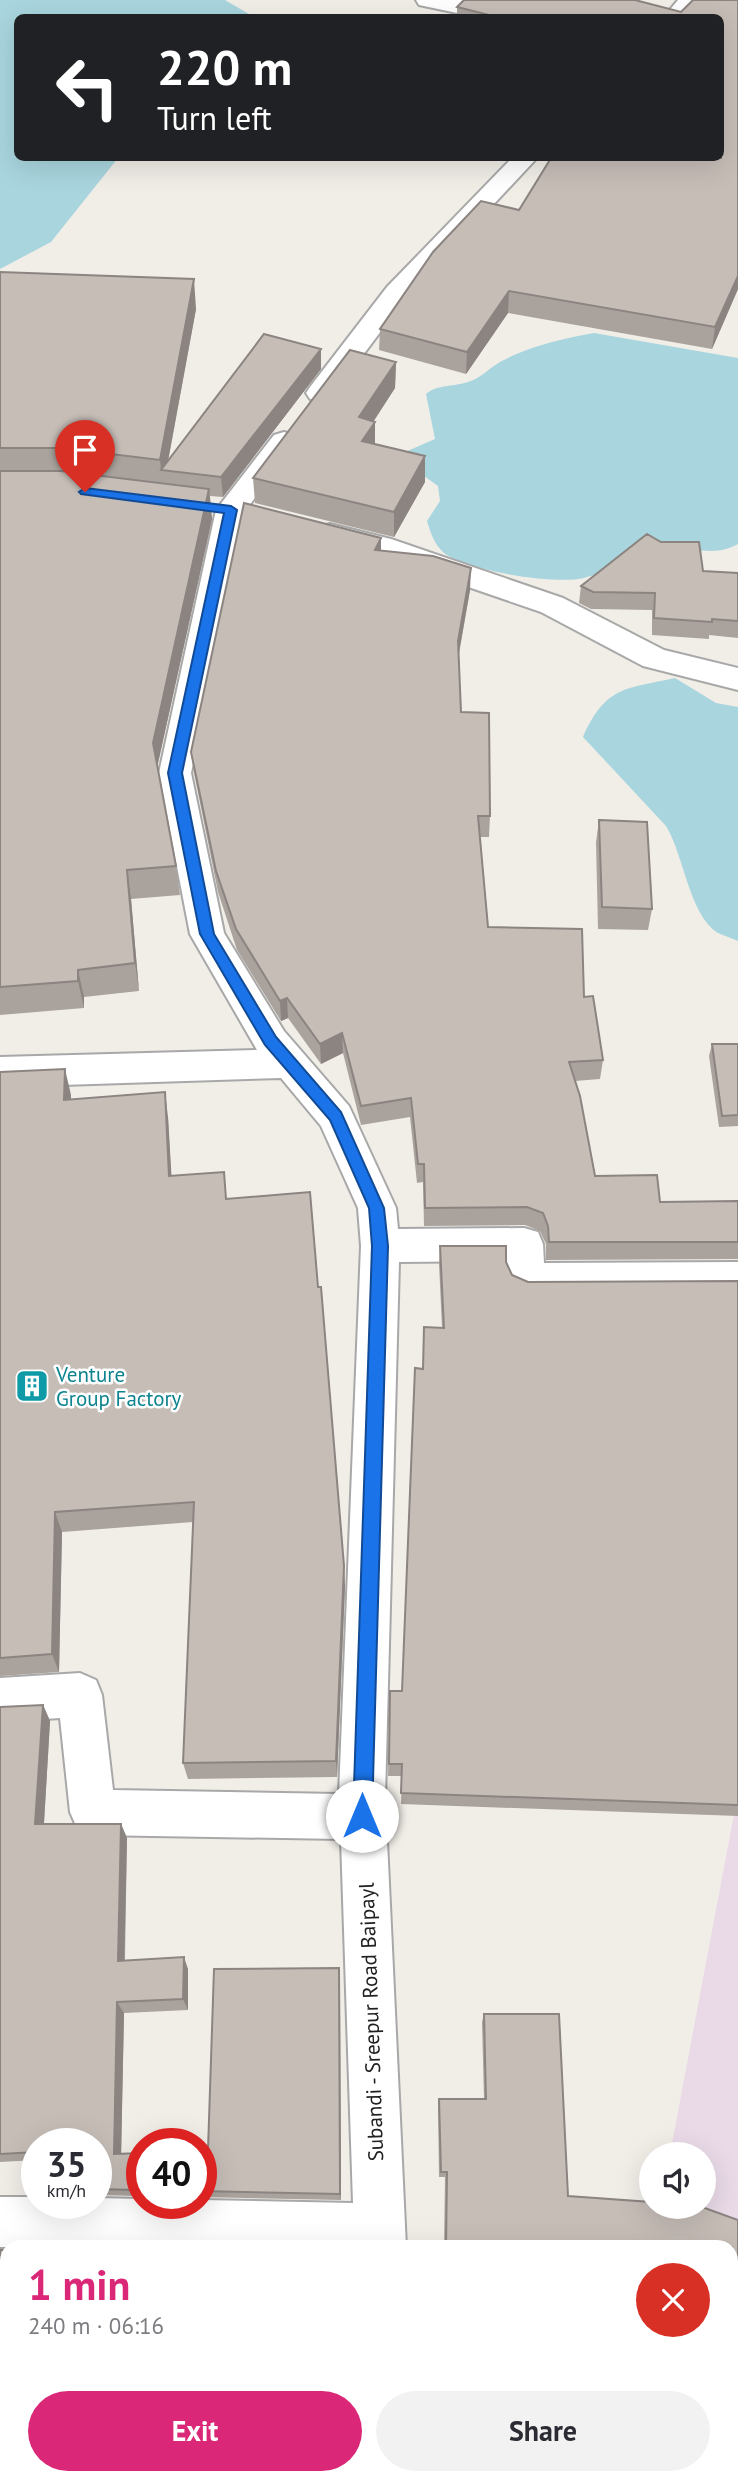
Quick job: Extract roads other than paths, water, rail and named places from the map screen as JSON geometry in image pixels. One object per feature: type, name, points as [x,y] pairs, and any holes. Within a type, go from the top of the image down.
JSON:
[{"type":"street","points":[[427,0],[499,14]]},
{"type":"street","points":[[678,14],[690,0]]},
{"type":"street","name":"Subandi - Sreepur Road Baipayl","points":[[380,2238],[362,1816],[380,1246],[377,1208],[336,1116],[271,1041],[207,934],[175,773],[231,511],[397,293],[522,161]]},
{"type":"street","points":[[299,527],[380,547],[539,600],[654,658],[738,679]]},
{"type":"street","points":[[0,1072],[290,1063]]},
{"type":"street","points":[[380,1246],[524,1244],[526,1280],[738,1279]]},
{"type":"street","points":[[0,1700],[80,1695],[93,1812],[362,1816]]},
{"type":"street","points":[[0,2222],[380,2238]]},
{"type":"water","points":[[0,0],[225,0],[249,14],[14,14],[14,161],[116,161],[51,242],[0,269]]},
{"type":"water","points":[[594,333],[738,358],[738,544],[720,550],[674,548],[655,551],[594,575],[571,580],[533,578],[491,571],[455,560],[444,553],[435,542],[427,521],[440,501],[438,486],[396,456],[435,439],[426,394],[473,380],[500,362],[534,347]]},
{"type":"water","points":[[675,678],[716,703],[738,707],[738,941],[718,933],[708,924],[694,899],[666,826],[583,737],[600,708],[619,692]]},
{"type":"place","name":"Venture Group Factory","points":[[32,1386]]}]
